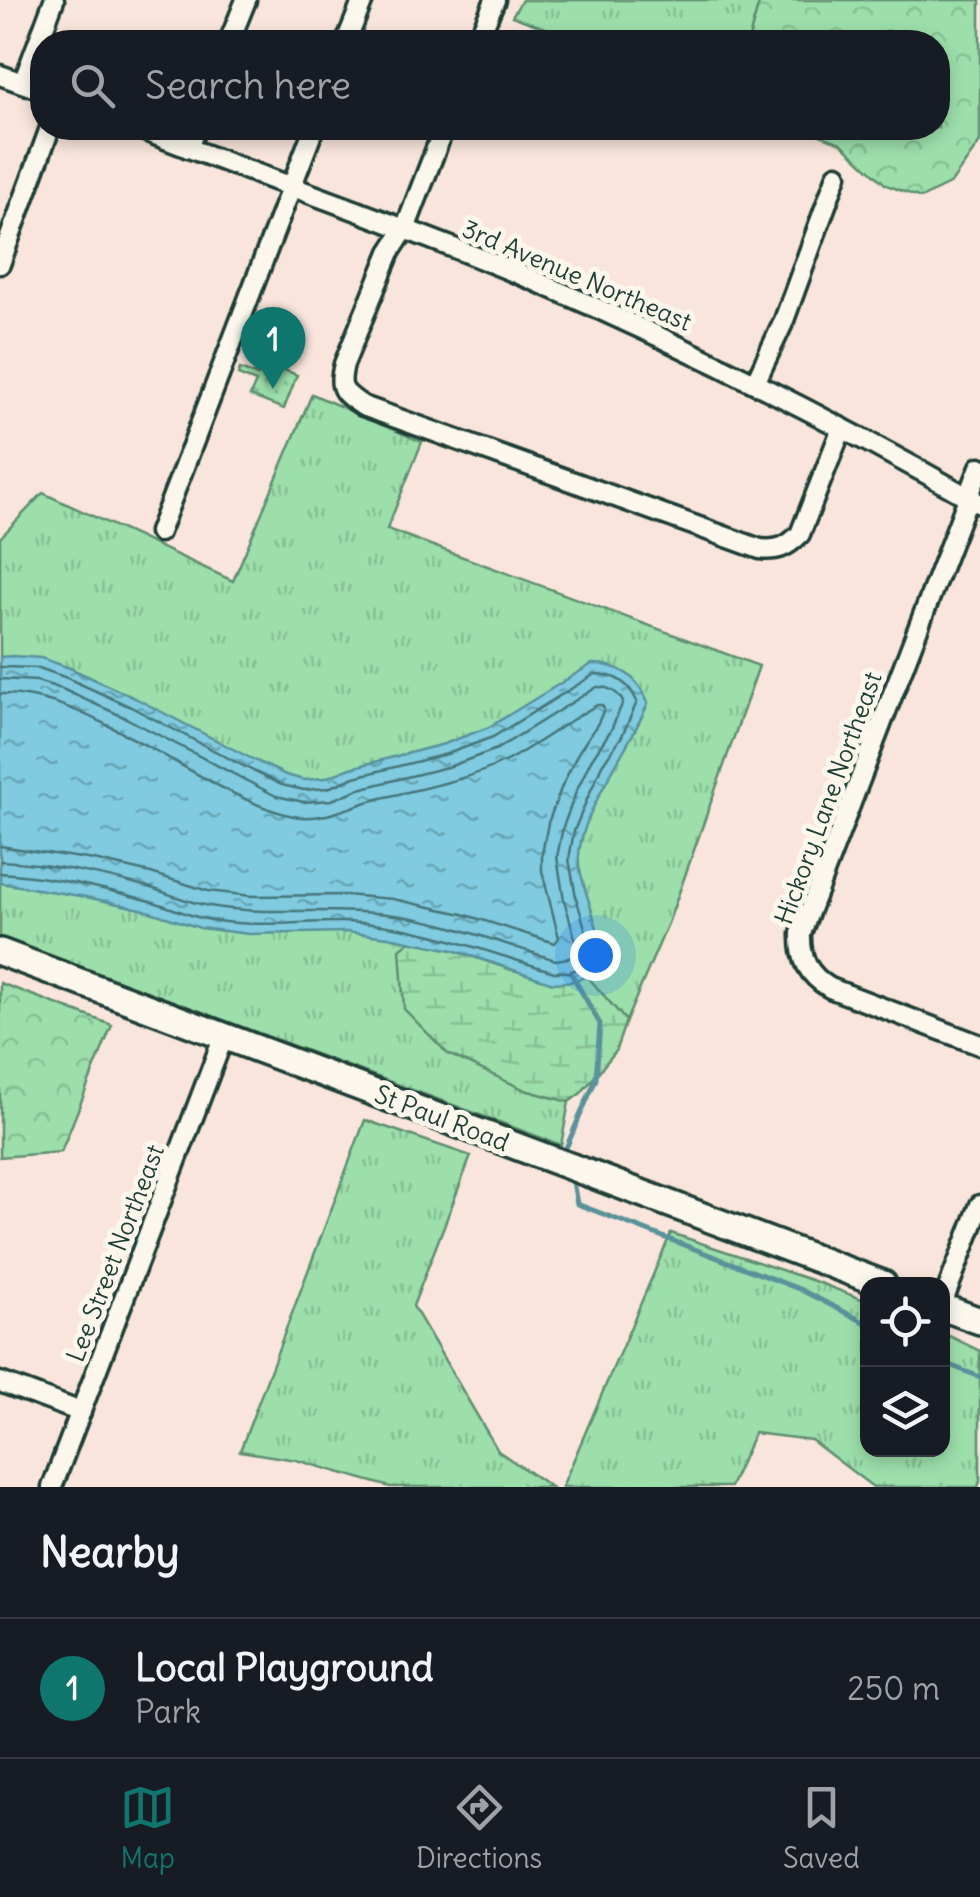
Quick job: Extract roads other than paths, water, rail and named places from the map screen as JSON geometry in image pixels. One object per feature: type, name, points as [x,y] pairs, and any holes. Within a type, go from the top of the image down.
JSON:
[{"type":"street","points":[[43,30],[54,0]]},
{"type":"street","points":[[234,30],[246,0]]},
{"type":"street","points":[[351,30],[363,0]]},
{"type":"street","points":[[482,30],[495,0]]},
{"type":"street","points":[[23,83],[30,64]]},
{"type":"street","points":[[0,75],[30,86]]},
{"type":"street","points":[[0,264],[46,140]]},
{"type":"street","name":"3rd Avenue Northeast","points":[[168,140],[550,288],[755,383],[974,501]]},
{"type":"street","points":[[188,148],[191,140]]},
{"type":"street","points":[[158,532],[309,140]]},
{"type":"street","points":[[439,140],[405,229],[390,252],[344,364],[340,380],[344,393],[363,406],[773,550],[788,545],[800,534],[842,428]]},
{"type":"street","points":[[755,383],[782,324],[837,174]]},
{"type":"street","name":"Hickory Lane Northeast","points":[[980,467],[974,501],[801,933],[800,948],[810,973],[830,988],[980,1045]]},
{"type":"street","name":"St Paul Road","points":[[0,952],[864,1277]]},
{"type":"street","name":"Lee Street Northeast","points":[[52,1487],[224,1036]]},
{"type":"street","points":[[950,1284],[980,1205]]},
{"type":"street","points":[[950,1308],[980,1321]]},
{"type":"street","points":[[0,1382],[80,1412]]},
{"type":"water","points":[[0,657],[41,658],[70,668],[258,762],[304,780],[325,778],[444,744],[489,727],[592,664],[619,669],[639,686],[648,703],[595,804],[580,846],[579,864],[601,946],[598,961],[583,977],[553,983],[453,950],[388,937],[346,932],[249,934],[200,928],[141,909],[0,883]]},
{"type":"waterway","points":[[568,1156],[566,1148],[596,1079],[600,1024],[572,975]]},
{"type":"waterway","points":[[572,1176],[577,1204],[799,1289],[860,1320]]},
{"type":"waterway","points":[[950,1365],[980,1377]]},
{"type":"place","name":"Local Playground","points":[[273,389]]}]
